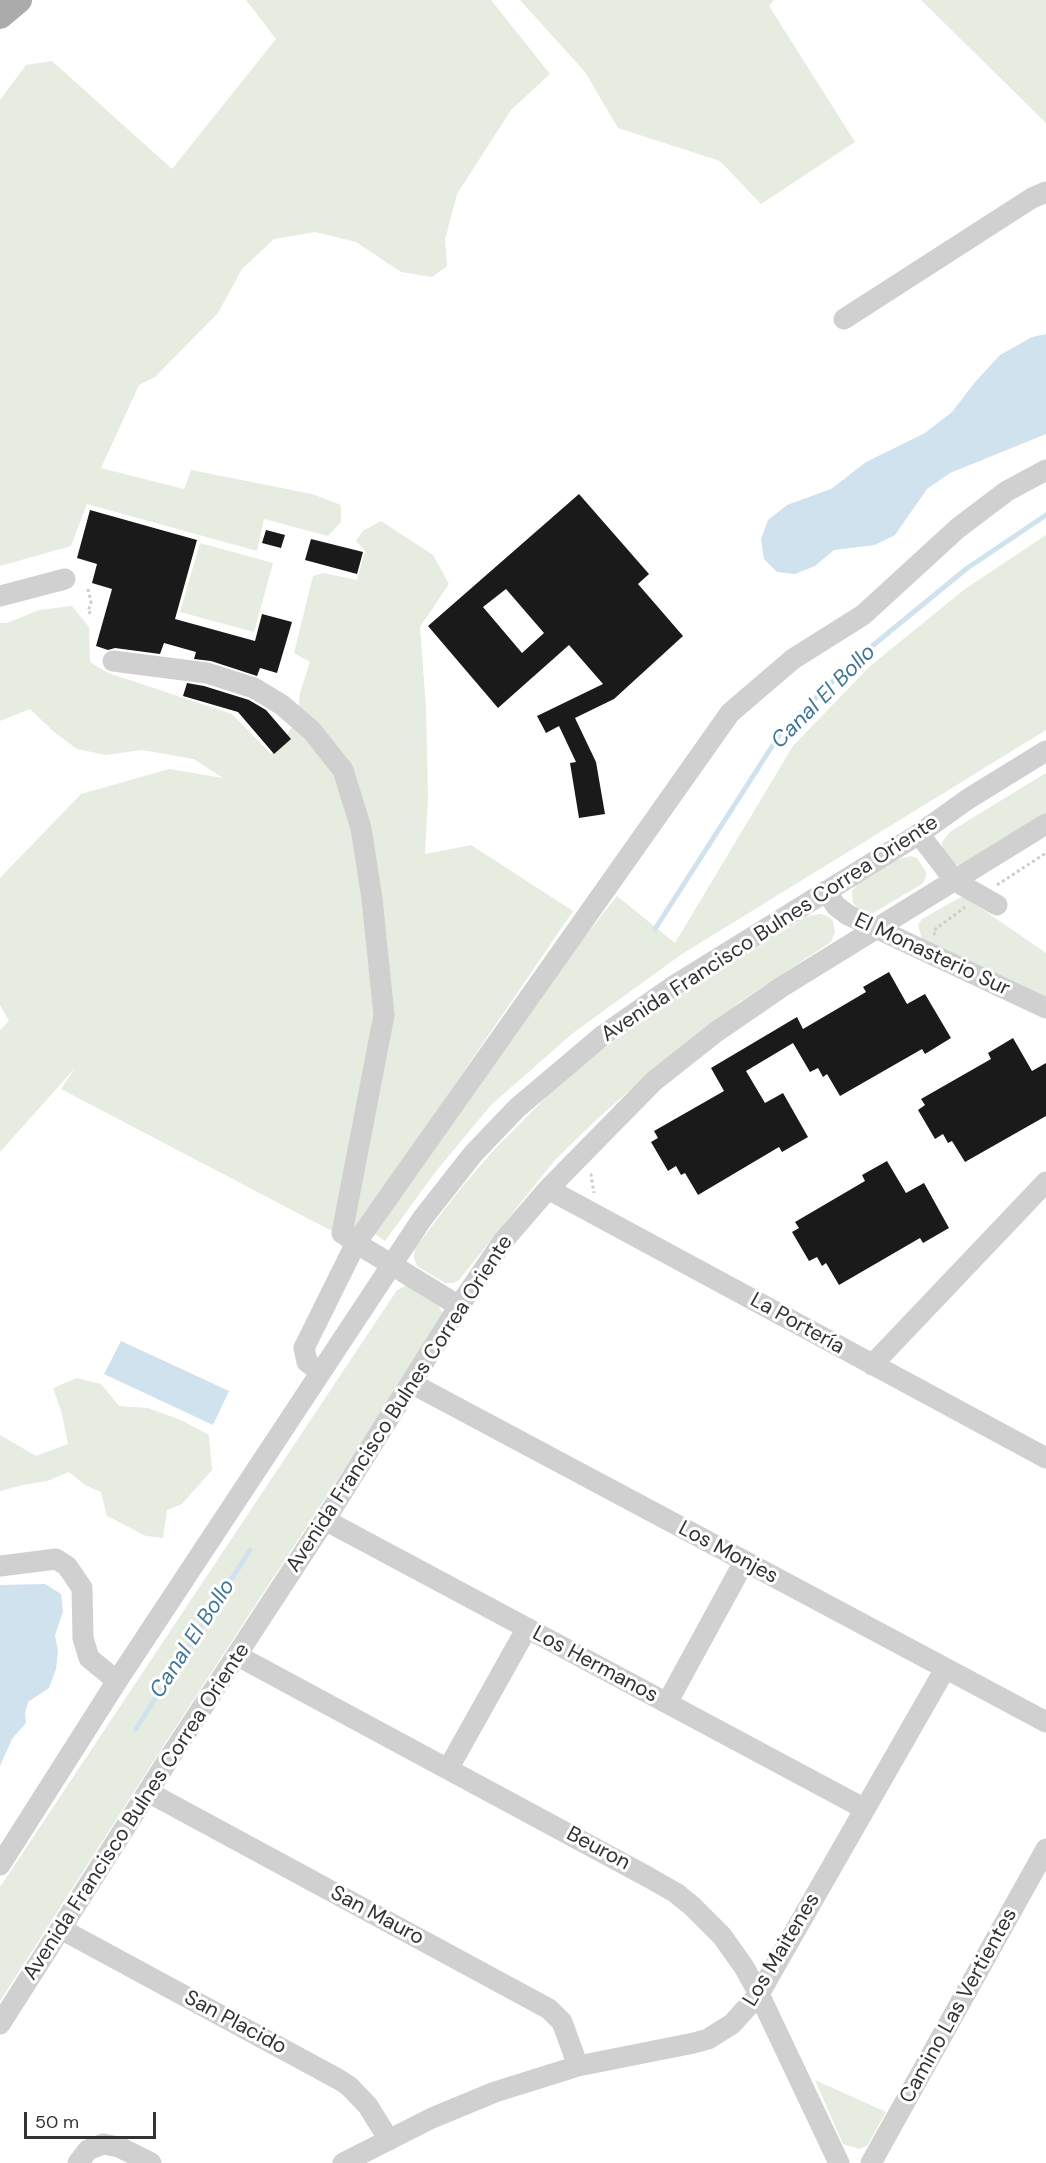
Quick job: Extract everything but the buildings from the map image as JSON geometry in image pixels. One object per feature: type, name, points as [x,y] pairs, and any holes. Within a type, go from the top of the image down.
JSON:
[{"type":"main road","points":[[0,16],[19,0]]},
{"type":"street","points":[[844,319],[1032,198],[1046,192]]},
{"type":"street","points":[[320,1372],[307,1362],[304,1348],[356,1243],[730,712],[793,659],[863,615],[958,528],[1007,491],[1046,470]]},
{"type":"street","points":[[0,596],[65,579]]},
{"type":"street","points":[[112,661],[207,673],[254,688],[282,705],[312,731],[343,770],[361,828],[372,899],[384,1015],[342,1233],[459,1306]]},
{"type":"street","name":"Avenida Francisco Bulnes Correa Oriente","points":[[0,1865],[117,1681],[320,1372],[422,1219],[473,1154],[517,1108],[602,1036],[672,987],[919,834],[976,794],[1046,751]]},
{"type":"street","name":"Avenida Francisco Bulnes Correa Oriente","points":[[0,2024],[325,1520],[459,1306],[504,1240],[548,1189],[663,1074],[716,1032],[783,986],[1046,824]]},
{"type":"street","points":[[919,834],[955,881],[989,900]]},
{"type":"street","name":"El Monasterio Sur","points":[[826,891],[836,906],[848,915],[1046,1008]]},
{"type":"street","points":[[872,1365],[1046,1182]]},
{"type":"street","name":"La Portería","points":[[548,1189],[1046,1458]]},
{"type":"street","name":"Los Monjes","points":[[411,1383],[1046,1722]]},
{"type":"street","name":"Los Hermanos","points":[[325,1520],[865,1809]]},
{"type":"street","points":[[0,1566],[56,1559],[67,1566],[82,1588],[83,1638],[89,1658],[117,1681]]},
{"type":"street","points":[[666,1703],[744,1562]]},
{"type":"street","points":[[448,1769],[527,1628]]},
{"type":"street","name":"Beuron","points":[[238,1656],[676,1893],[722,1936],[744,1967],[839,2163]]},
{"type":"street","name":"Los Maitenes","points":[[343,2163],[432,2118],[484,2096],[578,2066],[708,2039],[732,2024],[759,1994],[945,1669]]},
{"type":"street","name":"San Mauro","points":[[148,1792],[549,2008],[562,2022],[578,2066]]},
{"type":"street","name":"Camino Las Vertientes","points":[[871,2163],[1046,1849]]},
{"type":"street","name":"San Placido","points":[[61,1929],[349,2086],[368,2106],[388,2140]]},
{"type":"street","points":[[78,2163],[88,2150],[103,2144],[119,2146],[151,2163]]},
{"type":"path","points":[[88,589],[91,603],[88,612],[94,614]]},
{"type":"path","points":[[932,955],[939,939],[933,931],[989,900],[1046,853]]},
{"type":"path","points":[[588,1210],[594,1197],[591,1175],[598,1166]]},
{"type":"shaded area","points":[[246,0],[491,0],[550,74],[511,110],[457,194],[445,240],[447,266],[432,277],[401,272],[356,242],[315,232],[274,239],[242,269],[218,313],[155,377],[139,385],[101,468],[184,489],[191,470],[312,494],[341,505],[341,522],[328,536],[264,519],[257,551],[87,504],[71,546],[0,566],[0,100],[26,65],[52,61],[172,169],[276,39]]},
{"type":"shaded area","points":[[520,0],[774,0],[769,6],[855,142],[761,204],[720,161],[618,128],[585,72]]},
{"type":"shaded area","points":[[921,0],[1046,0],[1046,123]]},
{"type":"shaded area","points":[[381,521],[433,555],[449,584],[420,627],[426,708],[428,797],[425,854],[471,845],[573,911],[349,1240],[61,1089],[75,1068],[0,1152],[0,1030],[9,1021],[0,1005],[0,878],[81,794],[169,769],[223,778],[194,759],[142,750],[106,755],[77,749],[53,731],[30,709],[0,721],[0,623],[7,623],[39,610],[72,606],[89,627],[90,662],[108,673],[232,714],[271,754],[297,721],[300,693],[310,662],[294,653],[313,576],[323,573],[357,580],[365,551],[356,541],[363,531]]},
{"type":"shaded area","points":[[1046,535],[1046,730],[682,954],[573,1033],[491,1105],[437,1170],[385,1241],[373,1233],[413,1155],[617,896],[675,943],[793,746],[869,667],[965,589]]},
{"type":"shaded area","points":[[200,543],[273,563],[254,632],[180,612]]},
{"type":"shaded area","points":[[1046,773],[1046,815],[964,866],[952,864],[943,856],[942,842],[951,831]]},
{"type":"shaded area","points":[[910,856],[917,858],[926,872],[922,884],[873,913],[859,909],[853,903],[852,891],[857,884],[896,860]]},
{"type":"shaded area","points":[[961,897],[966,898],[1046,953],[1046,999],[922,939],[918,925],[922,919]]},
{"type":"shaded area","points":[[820,914],[833,921],[835,932],[831,942],[741,1001],[663,1061],[596,1120],[555,1160],[459,1280],[454,1283],[445,1283],[417,1266],[414,1258],[415,1248],[461,1188],[493,1151],[554,1089],[604,1048],[677,997],[808,916]]},
{"type":"shaded area","points":[[409,1284],[438,1305],[444,1316],[0,2001],[0,1887],[397,1290]]},
{"type":"shaded area","points":[[77,1378],[101,1384],[119,1406],[148,1408],[181,1420],[209,1435],[212,1470],[182,1504],[167,1510],[163,1538],[146,1536],[107,1516],[101,1492],[85,1485],[69,1472],[47,1481],[0,1491],[0,1435],[36,1456],[68,1444],[62,1414],[53,1388]]},
{"type":"shaded area","points":[[815,2080],[886,2112],[867,2146],[859,2149],[843,2144]]},
{"type":"water","points":[[1046,334],[1046,434],[950,473],[927,489],[895,535],[875,545],[834,550],[815,566],[795,574],[777,572],[764,559],[761,539],[768,520],[787,505],[831,489],[866,462],[925,433],[952,412],[1000,355],[1032,337]]},
{"type":"water","points":[[121,1341],[229,1391],[213,1425],[104,1374]]},
{"type":"water","points":[[45,1584],[61,1594],[63,1612],[55,1635],[58,1651],[56,1669],[49,1688],[28,1702],[25,1713],[26,1723],[12,1739],[0,1766],[0,1585]]},
{"type":"waterway","name":"Canal El Bollo","points":[[655,929],[780,734],[849,665],[966,569],[1046,515]]},
{"type":"waterway","name":"Canal El Bollo","points":[[136,1729],[250,1550]]}]
